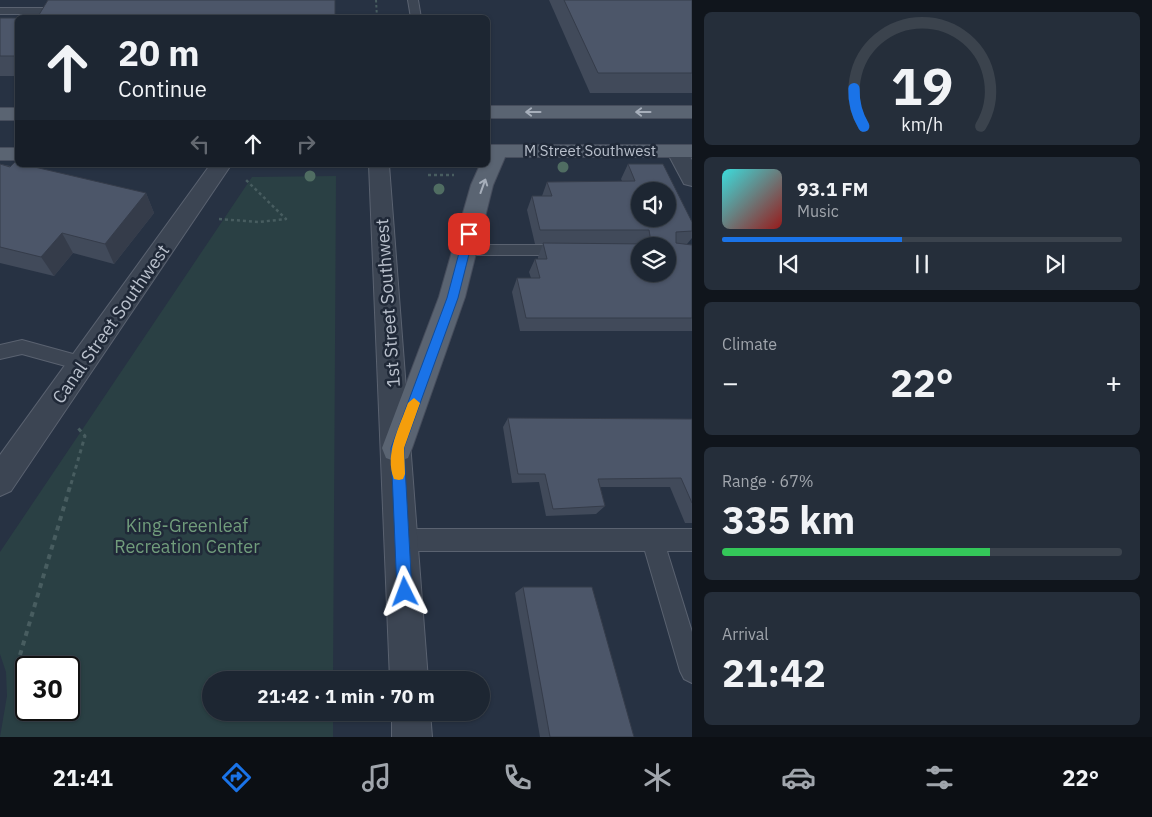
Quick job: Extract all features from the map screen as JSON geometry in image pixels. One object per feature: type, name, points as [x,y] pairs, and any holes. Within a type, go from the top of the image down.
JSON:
[{"type":"main road","points":[[490,112],[692,112]]},
{"type":"main road","points":[[0,114],[15,114]]},
{"type":"main road","name":"M Street Southwest","points":[[492,151],[685,152]]},
{"type":"main road","points":[[0,154],[15,154]]},
{"type":"main road","points":[[398,448],[452,298],[487,167]]},
{"type":"street","points":[[685,152],[692,179]]},
{"type":"street","name":"Canal Street Southwest","points":[[0,481],[84,364],[220,167]]},
{"type":"street","name":"1st Street Southwest","points":[[379,167],[398,448],[409,671]]},
{"type":"street","points":[[411,721],[412,737]]},
{"type":"lane","points":[[413,0],[416,15]]},
{"type":"lane","points":[[0,11],[52,11]]},
{"type":"lane","points":[[465,250],[574,251]]},
{"type":"lane","points":[[0,352],[22,348],[84,364]]},
{"type":"lane","points":[[402,540],[692,540]]},
{"type":"lane","points":[[653,540],[692,671]]},
{"type":"path","points":[[376,0],[377,15]]},
{"type":"path","points":[[428,175],[462,175]]},
{"type":"path","points":[[215,219],[259,222],[286,218],[244,178]]},
{"type":"path","points":[[20,655],[85,436],[74,424]]},
{"type":"green space","name":"King-Greenleaf Recreation Center","points":[[336,176],[333,671],[202,671],[202,721],[333,721],[333,737],[0,737],[7,696],[6,672],[0,654],[0,552],[252,177]]},
{"type":"building","points":[[48,0],[335,0],[335,15],[39,15]]},
{"type":"building","points":[[564,0],[692,0],[692,73],[598,73]]},
{"type":"building","points":[[0,18],[15,18],[15,56],[0,56]]},
{"type":"building","points":[[15,162],[15,167],[35,167],[146,193],[105,244],[62,233],[41,257],[0,247],[0,164],[10,167]]},
{"type":"building","points":[[628,164],[663,164],[672,182],[631,182],[631,227],[676,227],[676,190],[692,222],[692,231],[676,232],[676,237],[650,237],[649,230],[540,230],[532,196],[552,196],[547,182],[635,181]]},
{"type":"building","points":[[543,243],[631,244],[631,282],[676,282],[676,243],[692,245],[692,318],[526,318],[517,278],[540,278],[535,259],[547,259]]},
{"type":"building","points":[[508,418],[692,419],[692,503],[681,478],[598,479],[605,506],[553,509],[545,474],[518,474]]},
{"type":"building","points":[[523,587],[592,587],[634,737],[550,737]]},
{"type":"slow traffic","points":[[399,474],[398,448],[414,403]]},
{"type":"route","points":[[405,592],[398,448],[452,298],[469,234]]}]
